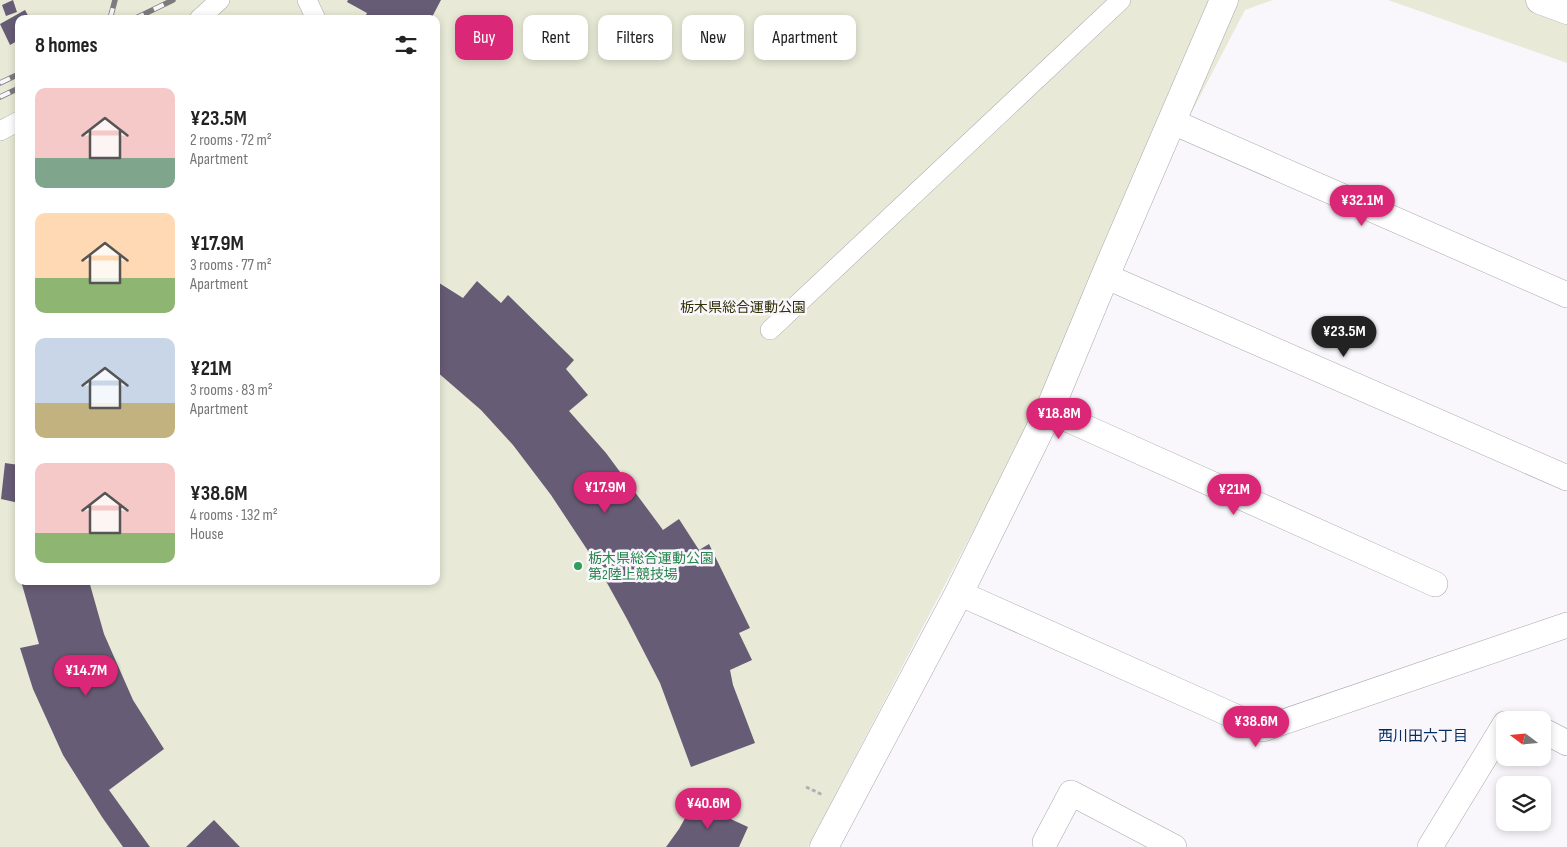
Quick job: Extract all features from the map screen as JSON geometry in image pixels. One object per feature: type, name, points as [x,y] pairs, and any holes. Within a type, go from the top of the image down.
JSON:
[{"type":"street","points":[[203,15],[220,0]]},
{"type":"street","points":[[307,0],[314,15]]},
{"type":"street","points":[[770,330],[1120,0]]},
{"type":"street","points":[[824,847],[959,592],[1049,411],[1224,0]]},
{"type":"street","points":[[1540,0],[1567,10]]},
{"type":"street","points":[[1172,122],[1567,294]]},
{"type":"street","points":[[0,131],[15,123]]},
{"type":"street","points":[[1105,276],[1567,478]]},
{"type":"street","points":[[1049,411],[1435,584]]},
{"type":"street","points":[[959,592],[1263,729],[1567,625]]},
{"type":"street","points":[[1551,735],[1567,743]]},
{"type":"street","points":[[1430,847],[1496,739]]},
{"type":"street","points":[[1045,842],[1071,793],[1174,847]]},
{"type":"green space","name":"栃木県総合運動公園","points":[[0,0],[1273,0],[1245,10],[808,847],[0,847]]},
{"type":"green space","points":[[1388,0],[1567,0],[1567,63]]},
{"type":"building","points":[[13,0],[17,12],[6,16],[2,5]]},
{"type":"building","points":[[348,0],[441,0],[433,15],[366,15],[367,13],[347,2]]},
{"type":"building","points":[[25,10],[28,15],[16,15]]},
{"type":"building","points":[[15,16],[15,42],[10,45],[0,24]]},
{"type":"building","points":[[477,281],[501,303],[508,295],[574,360],[566,369],[588,395],[569,411],[606,453],[663,530],[679,519],[699,550],[709,544],[750,628],[739,633],[752,660],[730,670],[733,685],[755,743],[691,767],[660,683],[596,563],[551,495],[513,445],[481,410],[440,374],[440,284],[463,298]]},
{"type":"building","points":[[5,463],[15,464],[15,502],[1,499]]},
{"type":"building","points":[[22,585],[90,585],[104,634],[133,700],[164,749],[109,790],[150,847],[123,847],[63,755],[33,689],[20,648],[39,644]]},
{"type":"building","points":[[694,802],[748,827],[739,847],[666,847],[679,829]]},
{"type":"building","points":[[214,820],[240,847],[186,847]]},
{"type":"railway","points":[[111,15],[115,0]]},
{"type":"railway","points":[[142,15],[173,0]]},
{"type":"railway","points":[[0,83],[15,76]]},
{"type":"railway","points":[[0,97],[15,90]]},
{"type":"place","name":"栃木県総合運動公園 第2陸上競技場","points":[[578,566]]},
{"type":"district","name":"西川田六丁目","points":[[1423,736]]}]
